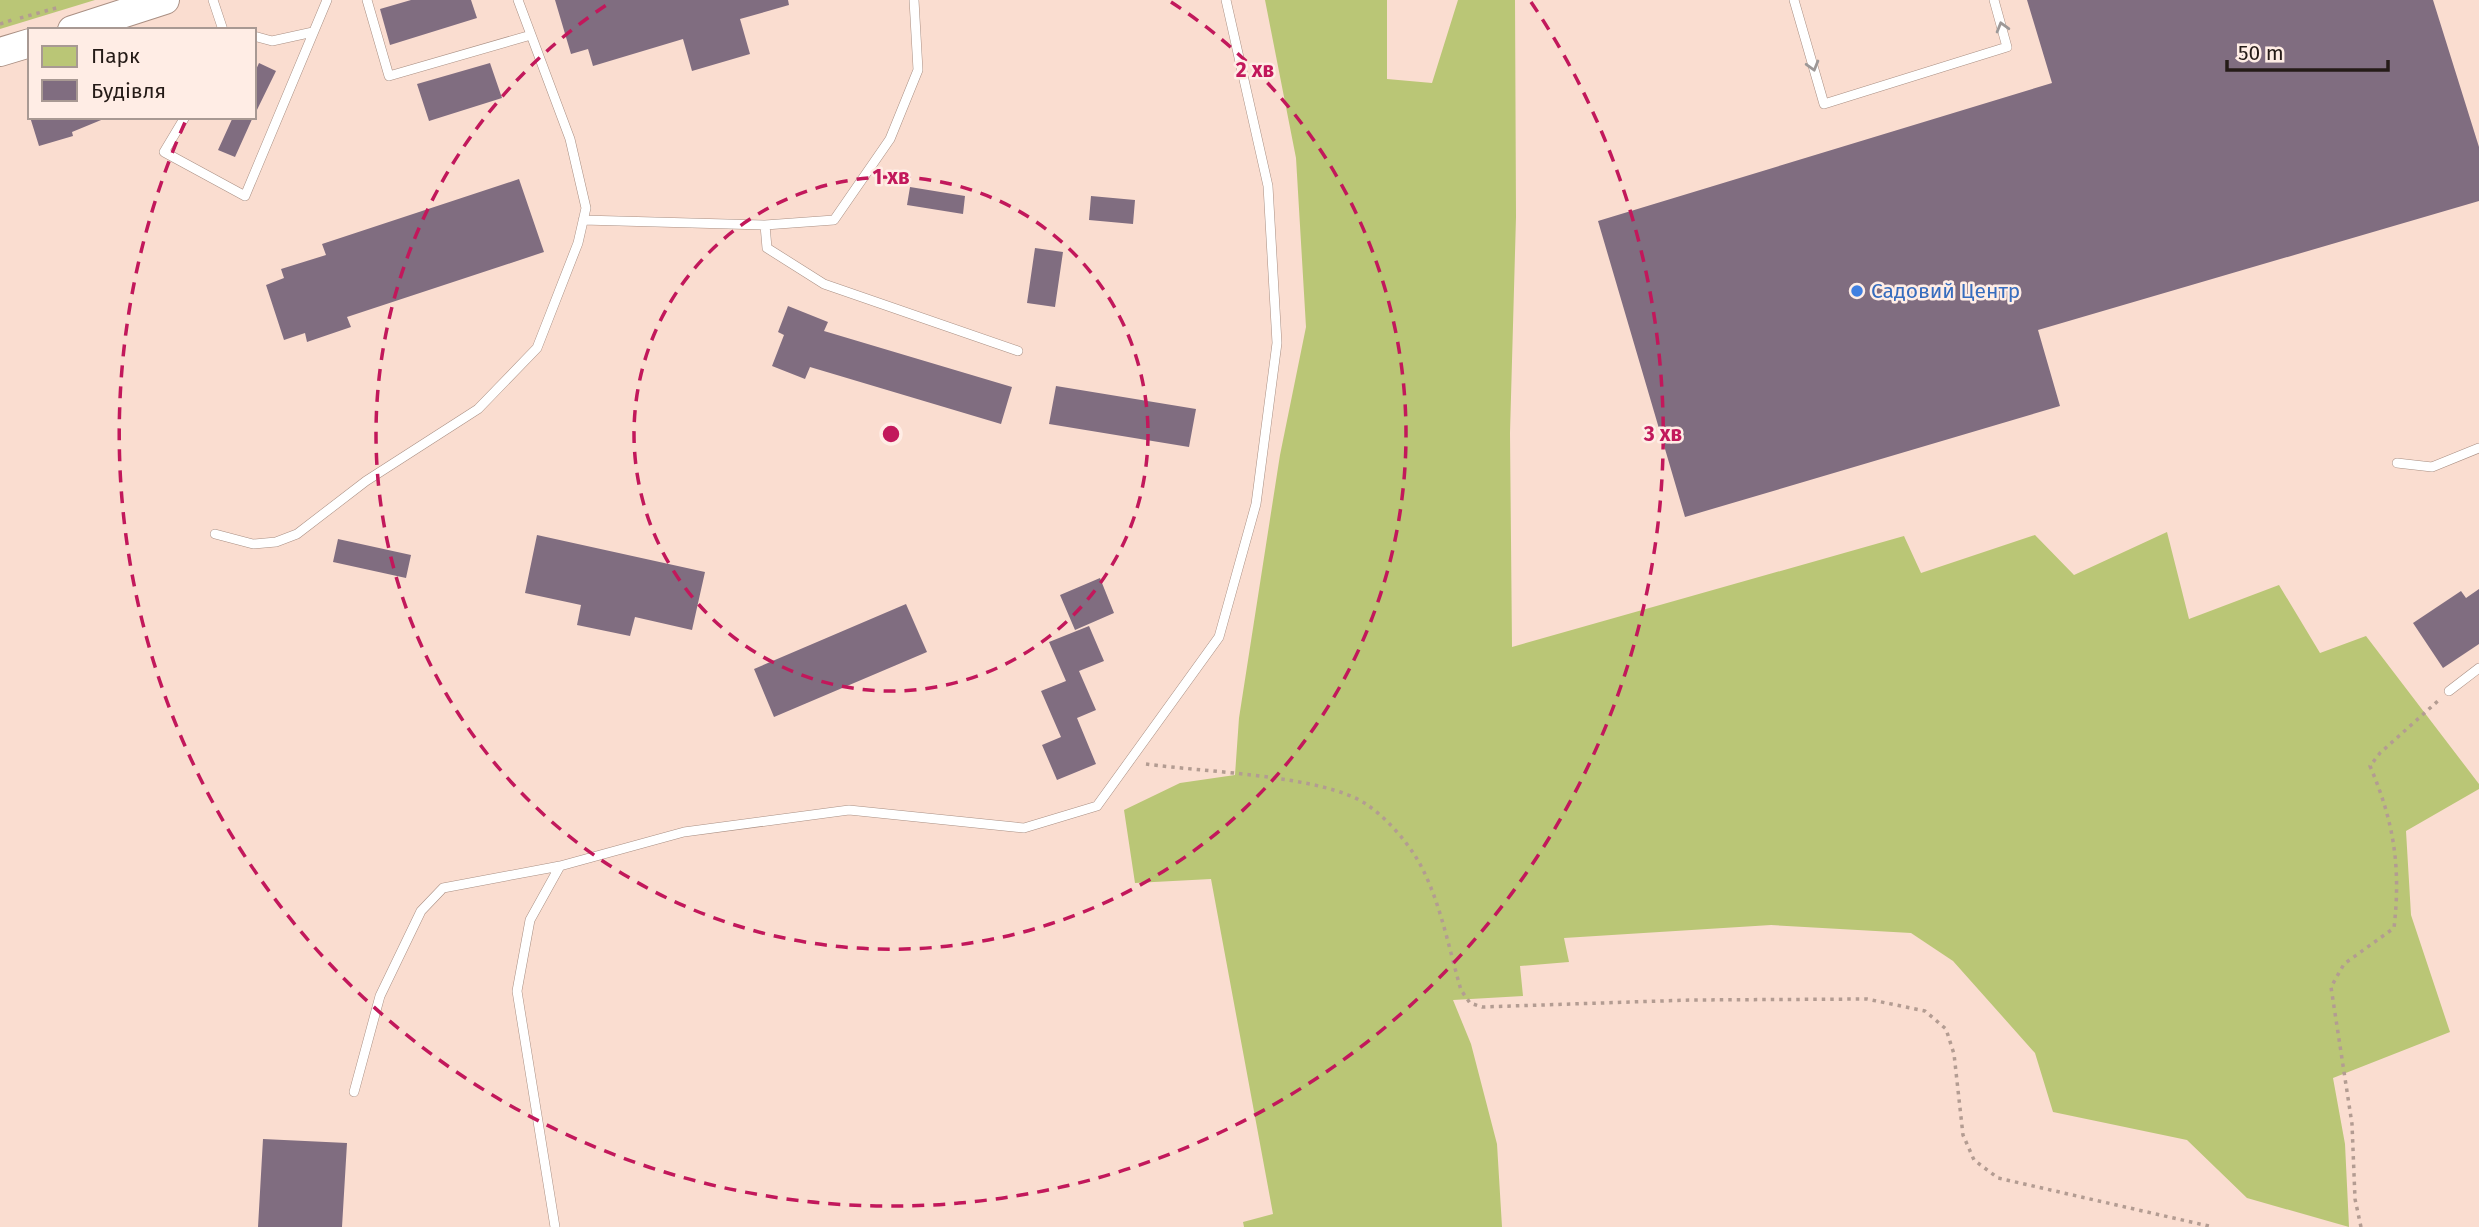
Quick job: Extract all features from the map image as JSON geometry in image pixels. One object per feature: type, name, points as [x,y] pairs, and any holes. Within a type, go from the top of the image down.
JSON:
[{"type":"highway","points":[[66,18],[165,0]]},
{"type":"highway","points":[[0,52],[28,44]]},
{"type":"lane","points":[[213,0],[223,28]]},
{"type":"lane","points":[[184,119],[164,152],[245,196],[327,0]]},
{"type":"lane","points":[[367,0],[389,76],[531,35]]},
{"type":"lane","points":[[215,534],[253,544],[276,542],[296,534],[366,481],[478,409],[537,348],[578,243],[586,208],[570,139],[518,0]]},
{"type":"lane","points":[[583,220],[765,225],[834,220],[890,139],[918,70],[914,0]]},
{"type":"lane","points":[[354,1092],[380,996],[421,911],[443,888],[560,866],[684,832],[849,810],[1024,828],[1097,806],[1219,637],[1256,504],[1277,343],[1268,186],[1226,0]]},
{"type":"lane","points":[[1794,0],[1824,104],[2007,47],[1994,0]]},
{"type":"lane","points":[[256,36],[272,40],[313,32]]},
{"type":"lane","points":[[765,225],[767,248],[824,284],[1018,351]]},
{"type":"lane","points":[[2397,463],[2432,467],[2479,448]]},
{"type":"lane","points":[[2449,691],[2479,668]]},
{"type":"lane","points":[[555,1227],[517,991],[530,920],[560,866]]},
{"type":"path","points":[[0,24],[66,18]]},
{"type":"path","points":[[2361,1227],[2355,1199],[2352,1124],[2331,987],[2344,964],[2394,928],[2399,884],[2394,842],[2386,802],[2370,766],[2380,753],[2449,691]]},
{"type":"path","points":[[1130,761],[1325,788],[1365,803],[1389,825],[1414,855],[1434,900],[1461,990],[1470,1003],[1482,1007],[1690,1000],[1867,999],[1926,1011],[1947,1029],[1954,1054],[1964,1135],[1974,1160],[1998,1178],[2213,1227]]},
{"type":"green space","points":[[0,0],[95,0],[0,29]]},
{"type":"green space","points":[[1265,0],[1387,0],[1387,79],[1432,83],[1458,0],[1515,0],[1516,217],[1510,433],[1512,647],[1904,536],[1921,573],[2035,535],[2074,575],[2167,532],[2189,619],[2279,585],[2320,653],[2366,636],[2479,784],[2479,789],[2406,831],[2411,915],[2450,1032],[2333,1078],[2345,1144],[2349,1227],[2247,1198],[2187,1140],[2053,1112],[2035,1053],[1953,961],[1911,933],[1771,925],[1564,938],[1569,962],[1520,966],[1523,996],[1453,1000],[1471,1044],[1497,1144],[1502,1227],[1244,1227],[1243,1222],[1273,1214],[1211,879],[1135,883],[1124,810],[1180,783],[1235,775],[1239,718],[1280,455],[1306,327],[1296,158]]},
{"type":"building","points":[[411,0],[471,0],[477,18],[390,45],[380,9]]},
{"type":"building","points":[[555,0],[788,0],[789,5],[740,19],[750,54],[692,71],[683,39],[593,66],[588,49],[571,54]]},
{"type":"building","points":[[2027,0],[2433,0],[2479,147],[2479,201],[2038,330],[2060,406],[1685,517],[1598,221],[2052,83]]},
{"type":"building","points":[[259,63],[276,71],[256,112],[256,70]]},
{"type":"building","points":[[490,63],[502,98],[429,121],[417,84]]},
{"type":"building","points":[[31,119],[104,119],[72,132],[73,136],[39,146]]},
{"type":"building","points":[[232,119],[252,119],[235,157],[218,150]]},
{"type":"building","points":[[519,179],[544,252],[347,317],[351,327],[307,342],[305,333],[284,340],[266,285],[284,278],[281,269],[326,255],[322,244]]},
{"type":"building","points":[[910,187],[965,196],[963,214],[907,205]]},
{"type":"building","points":[[1091,196],[1135,200],[1133,224],[1089,220]]},
{"type":"building","points":[[1035,248],[1063,252],[1055,307],[1027,303]]},
{"type":"building","points":[[788,306],[828,322],[824,331],[1012,387],[1001,424],[810,367],[805,379],[772,366],[784,335],[778,332]]},
{"type":"building","points":[[1056,386],[1196,409],[1189,447],[1049,424]]},
{"type":"building","points":[[537,535],[705,572],[692,630],[635,617],[630,636],[577,625],[581,605],[525,593]]},
{"type":"building","points":[[338,539],[411,555],[406,578],[333,562]]},
{"type":"building","points":[[1100,578],[1114,613],[1075,630],[1060,595]]},
{"type":"building","points":[[2479,589],[2479,644],[2443,668],[2413,623],[2461,591],[2466,598]]},
{"type":"building","points":[[906,604],[927,652],[774,717],[754,669]]},
{"type":"building","points":[[1089,626],[1104,661],[1079,671],[1096,710],[1077,718],[1096,764],[1057,780],[1042,745],[1061,737],[1041,691],[1066,681],[1049,642]]},
{"type":"building","points":[[263,1139],[347,1143],[342,1227],[258,1227]]},
{"type":"place","name":"Садовий Центр","points":[[1857,291]]}]
